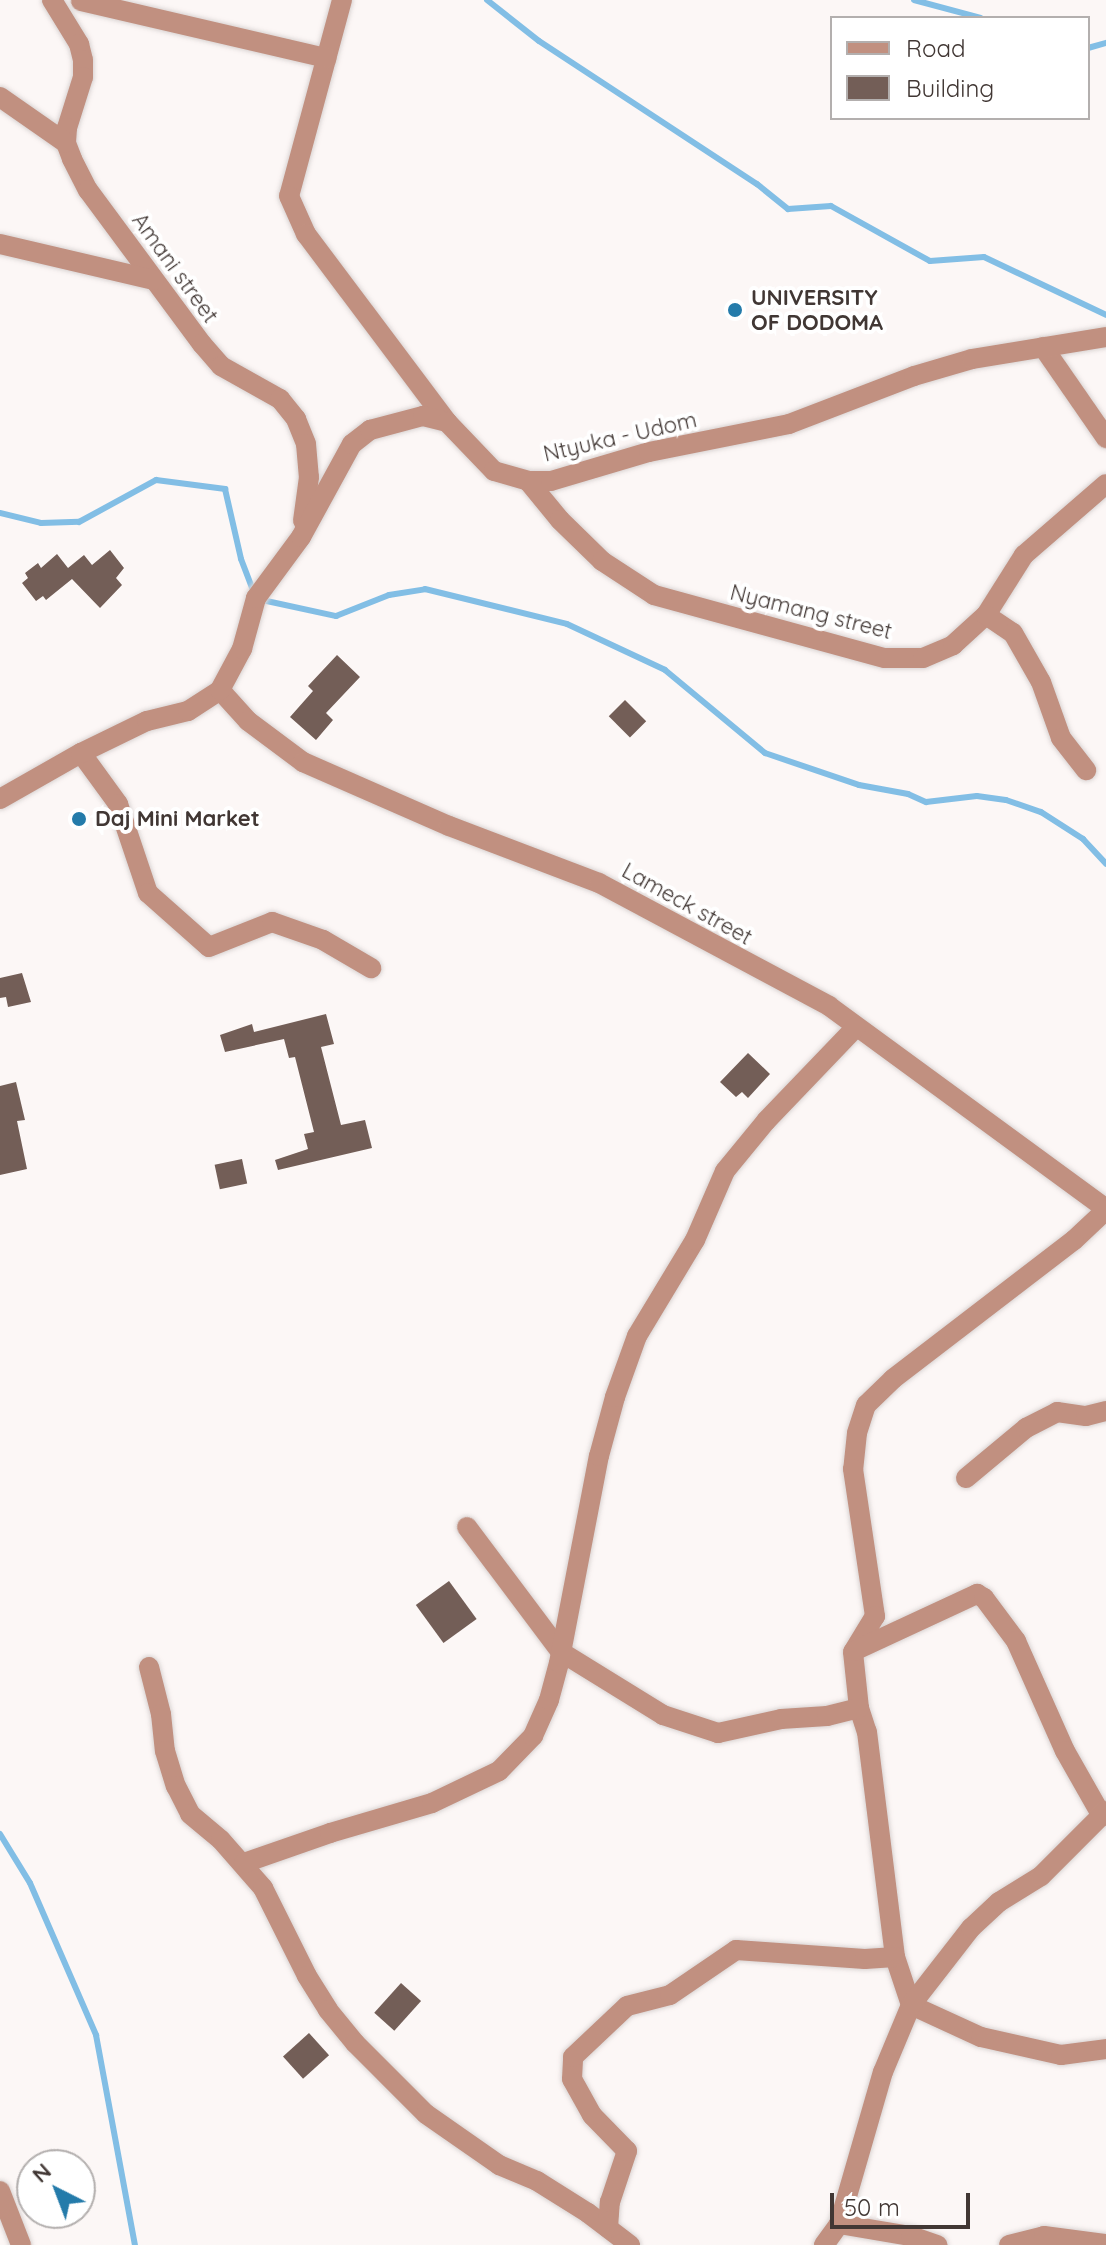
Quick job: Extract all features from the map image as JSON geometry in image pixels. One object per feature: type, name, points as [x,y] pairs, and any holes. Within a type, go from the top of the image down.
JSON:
[{"type":"street","points":[[52,0],[79,44]]},
{"type":"street","points":[[66,143],[67,128],[83,77],[79,44],[81,0],[326,58]]},
{"type":"street","name":"Ntyuka - Udom","points":[[342,0],[289,196],[306,234],[447,422],[494,471],[528,481],[573,476],[649,452],[789,424],[914,376],[972,359],[1106,337]]},
{"type":"street","points":[[0,97],[66,143]]},
{"type":"street","name":"Amani street","points":[[66,143],[88,190],[221,366],[280,399],[296,419],[306,444],[309,477],[301,537]]},
{"type":"street","points":[[0,244],[154,280]]},
{"type":"street","points":[[1043,347],[1106,438]]},
{"type":"street","points":[[0,799],[81,753],[147,721],[188,711],[220,690],[242,649],[256,598],[301,537],[352,444],[370,430],[423,416],[447,422]]},
{"type":"street","name":"Nyamang street","points":[[528,481],[560,520],[602,561],[633,584],[691,607],[885,658],[923,658],[953,645],[986,615],[1024,555],[1106,484]]},
{"type":"street","points":[[986,615],[1013,633],[1041,682],[1061,738],[1086,770]]},
{"type":"street","name":"Lameck street","points":[[220,690],[248,721],[303,762],[449,826],[599,883],[829,1006],[1106,1209]]},
{"type":"street","points":[[81,753],[118,804],[148,893],[209,947],[272,922],[323,940],[371,968]]},
{"type":"street","points":[[244,1863],[330,1833],[432,1803],[499,1771],[533,1736],[549,1700],[561,1652],[599,1456],[615,1397],[637,1336],[651,1308],[685,1259],[725,1171],[766,1121],[856,1027]]},
{"type":"street","points":[[1106,1209],[1074,1240],[893,1379],[866,1405],[857,1433],[853,1469],[875,1616],[853,1652],[859,1708],[867,1732],[895,1957],[911,2005],[981,2037],[1034,2049],[1061,2055],[1106,2049]]},
{"type":"street","points":[[966,1478],[1026,1428],[1046,1417],[1057,1412],[1086,1416],[1106,1411]]},
{"type":"street","points":[[467,1527],[561,1652],[663,1715],[718,1733],[781,1719],[827,1716],[859,1708]]},
{"type":"street","points":[[824,2245],[839,2224],[883,2072],[911,2005],[971,1928],[999,1902],[1041,1876],[1104,1814],[1065,1751],[1016,1641],[984,1598],[977,1594],[853,1652]]},
{"type":"street","points":[[149,1667],[161,1714],[165,1751],[176,1786],[190,1814],[244,1863],[263,1888],[328,2010],[393,2083],[426,2114],[499,2165],[537,2181],[630,2245]]},
{"type":"street","points":[[608,2228],[610,2202],[627,2151],[592,2115],[572,2079],[573,2057],[627,2006],[670,1995],[736,1950],[865,1959],[895,1957]]},
{"type":"street","points":[[0,2191],[21,2245]]},
{"type":"street","points":[[839,2224],[911,2236],[937,2245]]},
{"type":"street","points":[[1009,2245],[1044,2236],[1106,2244]]},
{"type":"building","points":[[110,550],[124,568],[116,578],[122,585],[100,608],[72,579],[46,600],[43,596],[36,601],[22,583],[28,578],[25,573],[38,563],[41,568],[57,554],[68,568],[84,555],[92,565]]},
{"type":"building","points":[[337,655],[360,677],[326,713],[333,720],[316,740],[290,717],[313,691],[308,686]]},
{"type":"building","points":[[625,700],[646,721],[630,737],[609,716]]},
{"type":"building","points":[[22,973],[31,1002],[8,1007],[6,997],[0,998],[0,978]]},
{"type":"building","points":[[326,1014],[334,1044],[321,1047],[341,1125],[365,1120],[372,1148],[278,1170],[275,1160],[308,1149],[304,1134],[314,1132],[295,1057],[289,1058],[284,1039],[225,1052],[220,1035],[252,1024],[254,1032]]},
{"type":"building","points":[[748,1053],[770,1074],[748,1098],[742,1092],[736,1097],[720,1082]]},
{"type":"building","points":[[16,1082],[25,1120],[17,1121],[27,1169],[0,1175],[0,1086]]},
{"type":"building","points":[[242,1159],[247,1183],[220,1189],[215,1165]]},
{"type":"building","points":[[449,1581],[477,1619],[443,1643],[416,1605]]},
{"type":"building","points":[[401,1983],[421,2001],[394,2031],[374,2013]]},
{"type":"building","points":[[309,2033],[329,2055],[303,2079],[283,2056]]},
{"type":"waterway","points":[[487,0],[539,41],[757,184],[788,209],[831,206],[930,261],[984,257],[1106,315]]},
{"type":"waterway","points":[[914,0],[974,16]]},
{"type":"waterway","points":[[1090,47],[1106,43]]},
{"type":"waterway","points":[[0,513],[41,523],[79,522],[156,480],[225,489],[241,559],[254,593]]},
{"type":"waterway","points":[[262,600],[336,616],[389,595],[425,589],[567,624],[665,670],[765,753],[859,785],[908,794],[926,802],[977,796],[1006,800],[1041,812],[1083,839],[1106,864]]},
{"type":"waterway","points":[[0,1834],[30,1883],[96,2035],[135,2245]]},
{"type":"place","name":"UNIVERSITY OF DODOMA","points":[[735,310]]},
{"type":"place","name":"Daj Mini Market","points":[[79,819]]}]
